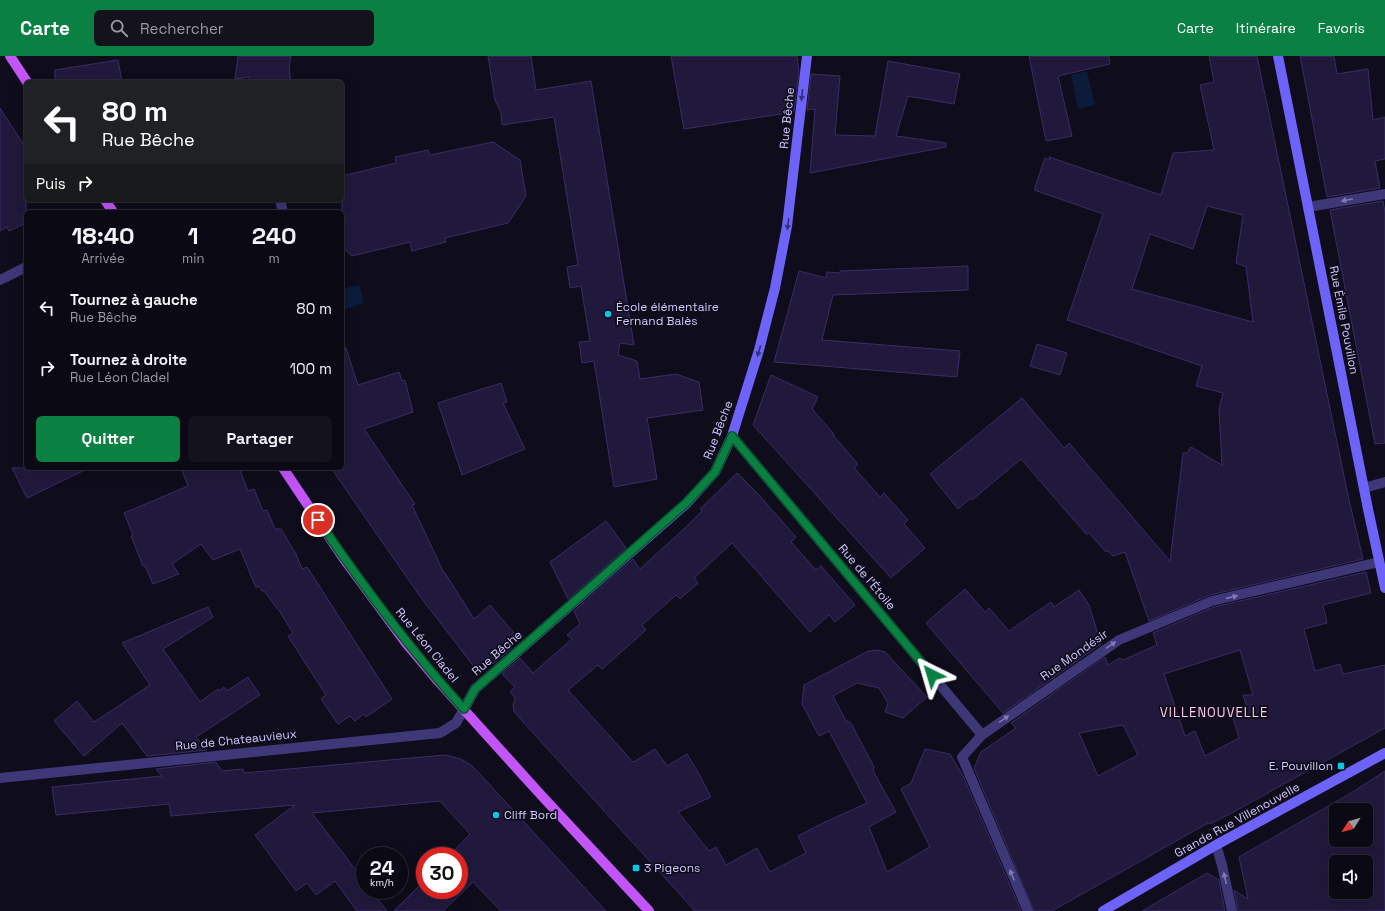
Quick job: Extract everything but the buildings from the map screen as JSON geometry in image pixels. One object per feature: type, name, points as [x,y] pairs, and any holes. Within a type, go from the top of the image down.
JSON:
[{"type":"main road","points":[[10,56],[26,80]]},
{"type":"main road","name":"Rue Léon Cladel","points":[[284,470],[344,559],[406,643],[541,795],[650,911]]},
{"type":"street","name":"Rue Bêche","points":[[464,709],[475,689],[686,503],[715,472],[732,436],[759,350],[775,288],[787,226],[807,56]]},
{"type":"street","name":"Rue Émile Pouvillon","points":[[1278,56],[1385,588]]},
{"type":"street","points":[[1308,207],[1385,194]]},
{"type":"street","points":[[0,280],[24,268]]},
{"type":"street","name":"Rue de l'Étoile","points":[[732,436],[982,735]]},
{"type":"street","points":[[1364,488],[1385,482]]},
{"type":"street","name":"Rue Mondésir","points":[[1028,911],[962,757],[982,735],[1119,640],[1212,601],[1379,562]]},
{"type":"street","name":"Rue de Chateauvieux","points":[[0,778],[440,733],[456,723],[464,709]]},
{"type":"street","name":"Grande Rue Villenouvelle","points":[[1109,909],[1216,845],[1385,753]]},
{"type":"street","points":[[1216,845],[1232,911]]},
{"type":"water","points":[[1087,71],[1095,105],[1078,109],[1071,75]]},
{"type":"water","points":[[359,285],[364,303],[344,309],[344,289]]},
{"type":"place","name":"École élémentaire Fernand Balès","points":[[608,314]]},
{"type":"place","name":"E. Pouvillon","points":[[1341,766]]},
{"type":"place","name":"Cliff Bord","points":[[496,815]]},
{"type":"place","name":"3 Pigeons","points":[[636,868]]},
{"type":"district","name":"VILLENOUVELLE","points":[[1214,712]]},
{"type":"route","points":[[318,520],[344,559],[406,643],[464,709],[475,689],[686,503],[715,472],[732,436],[932,675]]}]
